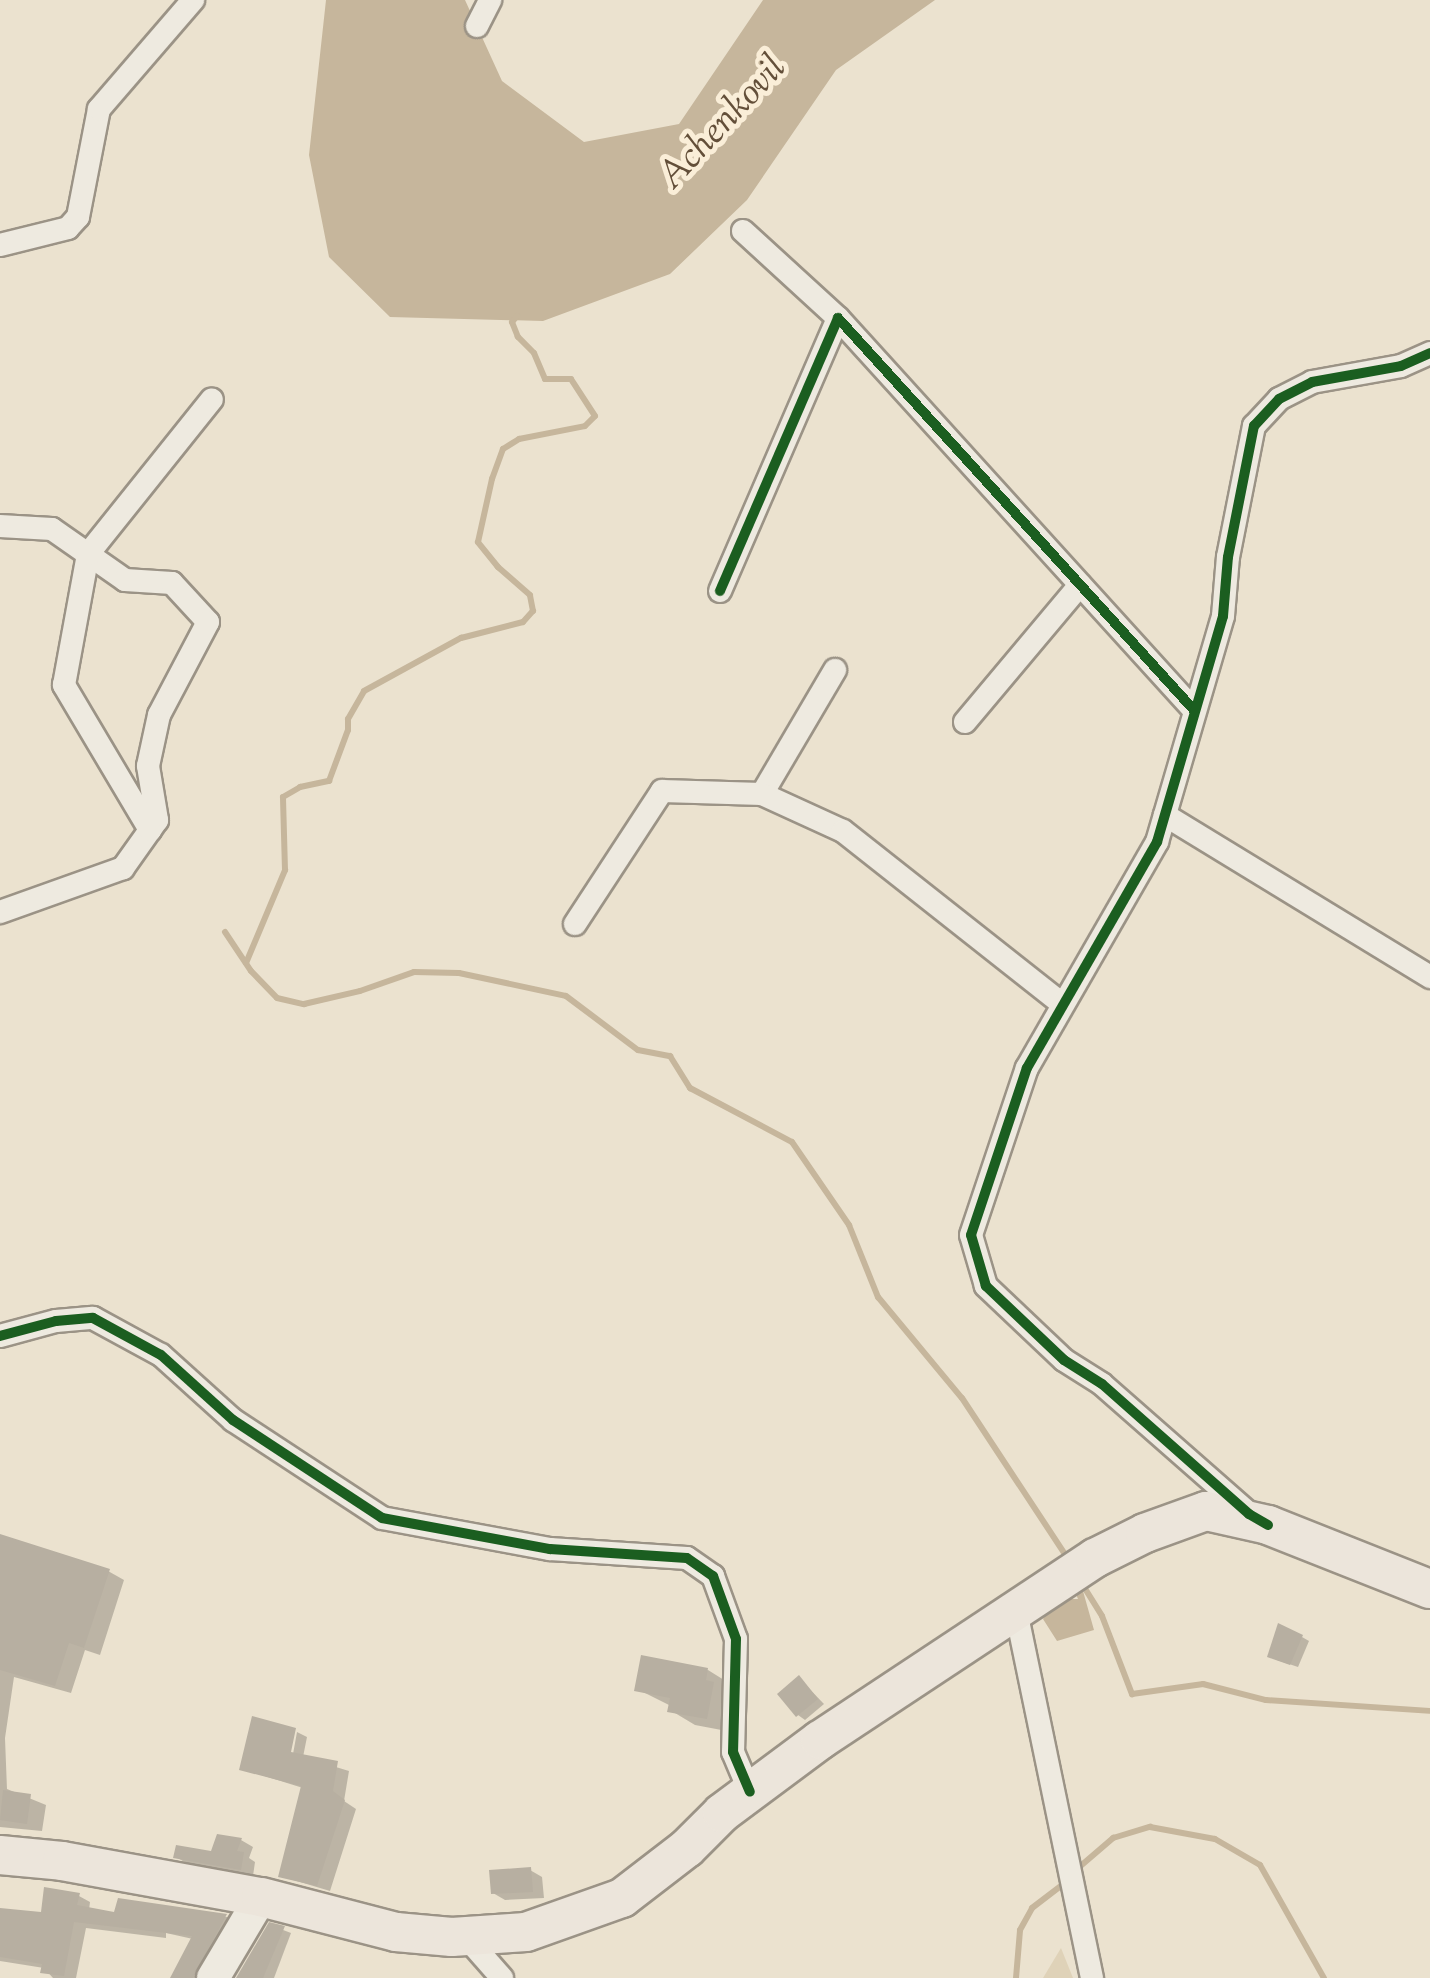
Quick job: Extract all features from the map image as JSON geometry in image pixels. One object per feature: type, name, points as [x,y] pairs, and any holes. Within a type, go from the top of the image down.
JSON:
[{"type":"main road","points":[[0,1855],[62,1861],[260,1897],[396,1932],[465,1936],[526,1932],[622,1898],[750,1792],[820,1740],[1016,1610],[1095,1558],[1206,1511],[1268,1525],[1430,1589]]},
{"type":"main road","points":[[213,1978],[260,1897]]},
{"type":"street","points":[[0,244],[68,228],[78,217],[98,108],[193,0]]},
{"type":"street","points":[[477,26],[490,0]]},
{"type":"street","points":[[743,232],[838,318],[1194,710]]},
{"type":"street","points":[[720,591],[838,318]]},
{"type":"street","points":[[1268,1525],[1249,1514],[1102,1384],[1064,1360],[986,1286],[971,1235],[1027,1068],[1156,842],[1223,616],[1228,557],[1254,426],[1279,399],[1312,382],[1400,366],[1430,353]]},
{"type":"street","points":[[150,830],[64,686],[88,554],[212,400]]},
{"type":"street","points":[[0,526],[52,529],[124,580],[172,583],[208,622],[159,714],[148,766],[157,820],[123,868],[0,912]]},
{"type":"street","points":[[965,722],[1080,585]]},
{"type":"street","points":[[762,794],[835,670]]},
{"type":"street","points":[[575,924],[662,790],[762,794],[842,831],[1062,1004]]},
{"type":"street","points":[[1165,815],[1430,977]]},
{"type":"street","points":[[0,1336],[56,1321],[93,1318],[161,1355],[233,1420],[382,1518],[550,1549],[687,1558],[712,1576],[736,1639],[733,1752],[750,1792]]},
{"type":"street","points":[[1016,1610],[1092,1978]]},
{"type":"street","points":[[465,1936],[502,1978]]},
{"type":"shaded area","points":[[1061,1948],[1073,1978],[1043,1978]]},
{"type":"water","name":"Achenkovil","points":[[326,0],[465,0],[502,81],[584,142],[679,124],[763,0],[935,0],[836,70],[747,200],[670,274],[543,321],[390,317],[329,257],[309,155]]},
{"type":"water","points":[[1081,1584],[1094,1630],[1057,1641],[1043,1619],[1057,1599],[1078,1599],[1072,1585]]},
{"type":"building","points":[[0,1534],[110,1569],[84,1648],[69,1643],[55,1686],[0,1670]]},
{"type":"building","points":[[1278,1623],[1303,1635],[1290,1665],[1267,1657]]},
{"type":"building","points":[[641,1655],[708,1668],[706,1680],[714,1682],[707,1719],[667,1712],[670,1698],[634,1691]]},
{"type":"building","points":[[799,1675],[818,1699],[796,1717],[777,1694]]},
{"type":"building","points":[[252,1716],[296,1728],[291,1752],[338,1761],[333,1791],[345,1800],[317,1886],[278,1877],[301,1786],[239,1770]]},
{"type":"building","points":[[3,1790],[31,1794],[27,1824],[0,1820]]},
{"type":"building","points":[[217,1834],[242,1838],[237,1851],[244,1852],[241,1870],[173,1858],[176,1845],[211,1851]]},
{"type":"building","points":[[531,1867],[533,1892],[491,1894],[489,1870]]},
{"type":"building","points":[[44,1887],[80,1893],[77,1905],[114,1912],[118,1898],[227,1914],[193,1978],[170,1978],[192,1936],[74,1922],[64,1976],[40,1973],[42,1964],[0,1957],[0,1908],[41,1912]]},
{"type":"building","points":[[269,1922],[285,1926],[263,1978],[236,1978]]},
{"type":"waterway","points":[[246,963],[285,870],[283,797],[300,787],[329,781],[348,730],[348,719],[364,691],[461,638],[523,622],[533,611],[530,595],[498,567],[478,542],[492,479],[503,449],[519,439],[585,426],[595,416],[571,379],[545,379],[534,353],[518,337],[512,322],[517,316]]},
{"type":"waterway","points":[[225,932],[251,971],[277,998],[304,1004],[360,991],[414,972],[459,973],[566,996],[638,1050],[670,1056],[690,1088],[792,1142],[849,1225],[878,1297],[962,1398],[1066,1556]]},
{"type":"waterway","points":[[1084,1587],[1102,1616],[1132,1694],[1203,1684],[1266,1700],[1430,1711]]},
{"type":"waterway","points":[[1077,1869],[1113,1838],[1150,1827],[1215,1839],[1260,1865],[1324,1978]]},
{"type":"waterway","points":[[1016,1978],[1020,1930],[1032,1908],[1066,1882]]},
{"type":"cycle path","points":[[720,591],[838,318],[1194,710]]},
{"type":"cycle path","points":[[1268,1525],[1249,1514],[1102,1384],[1064,1360],[986,1286],[971,1235],[1027,1068],[1157,842],[1223,616],[1228,557],[1254,426],[1279,399],[1312,382],[1401,366],[1430,353]]},
{"type":"cycle path","points":[[0,1336],[56,1321],[93,1318],[161,1355],[233,1420],[382,1518],[550,1549],[687,1558],[713,1576],[736,1639],[733,1752],[750,1792]]}]
